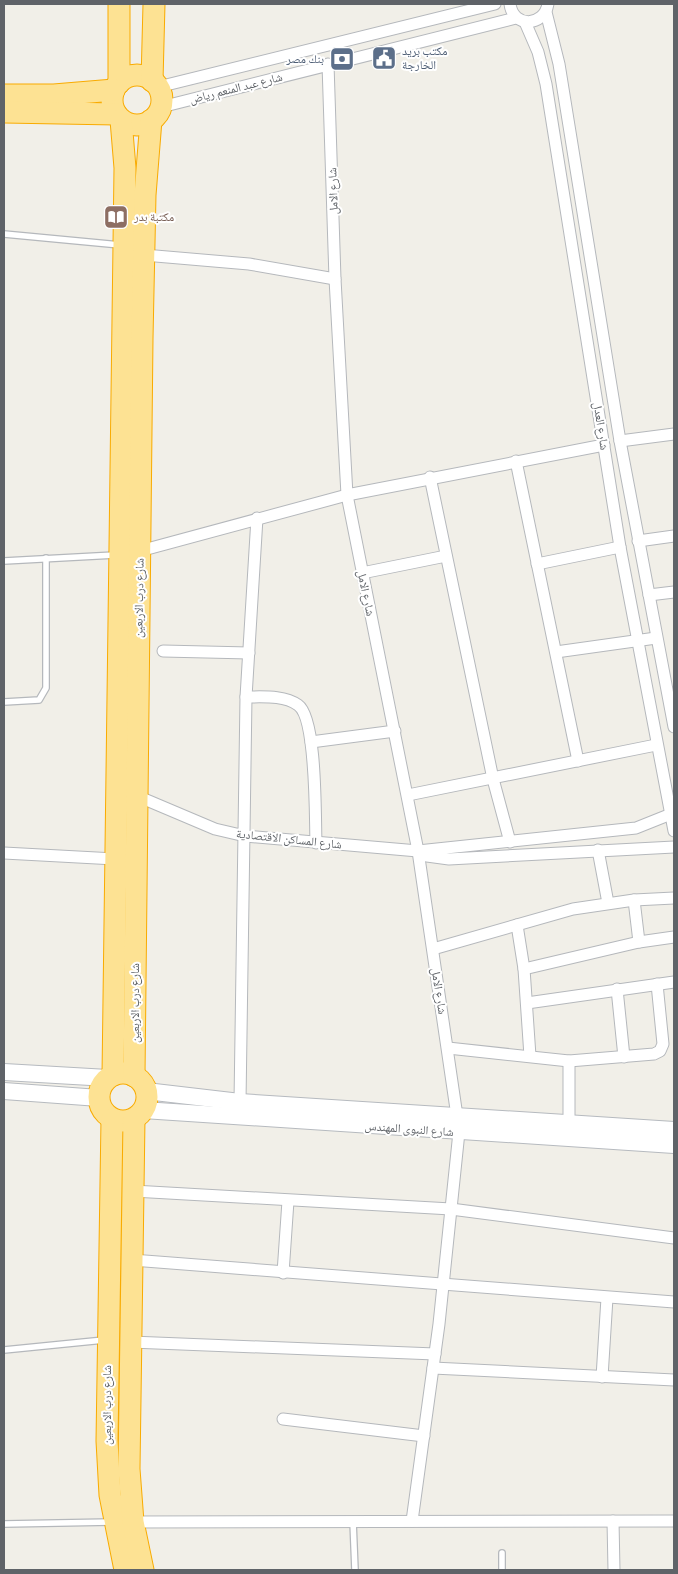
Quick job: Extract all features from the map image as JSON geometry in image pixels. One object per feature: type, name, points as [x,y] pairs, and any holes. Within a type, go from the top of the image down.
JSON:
[{"type":"highway","points":[[119,4],[117,87],[112,98],[119,117]]},
{"type":"highway","name":"شارع درب الاربعين","points":[[133,310],[144,255],[146,176],[156,99],[154,4]]},
{"type":"highway","points":[[4,95],[54,95],[117,87],[135,76],[156,99],[142,125],[131,124],[119,117],[4,112]]},
{"type":"highway","name":"شارع درب الاربعين","points":[[111,1076],[115,859],[129,553],[133,339],[133,310],[124,246],[125,160],[119,117]]},
{"type":"highway","name":"شارع درب الاربعين","points":[[125,1570],[123,1522],[128,1470],[133,1191],[139,1099],[137,796],[129,553]]},
{"type":"highway","points":[[127,1073],[139,1099],[119,1121],[112,1119],[102,1110],[98,1098],[100,1090],[111,1076],[127,1073]]},
{"type":"highway","name":"شارع درب الاربعين","points":[[112,1119],[107,1468],[123,1522],[143,1570]]},
{"type":"street","name":"شارع عبد المنعم رياض","points":[[156,99],[310,50],[495,4]]},
{"type":"street","name":"شارع العدل","points":[[510,4],[538,52],[546,84],[620,547],[656,745],[674,831]]},
{"type":"street","name":"شارع عبد المنعم رياض","points":[[156,99],[315,68],[520,20],[537,20],[548,6]]},
{"type":"street","name":"شارع العدل","points":[[548,6],[620,442],[674,727]]},
{"type":"street","points":[[346,41],[351,59]]},
{"type":"street","points":[[310,50],[315,68]]},
{"type":"street","name":"شارع الامل","points":[[328,64],[335,279],[347,494],[408,795],[433,949],[458,1124],[444,1286],[412,1521]]},
{"type":"street","points":[[144,255],[249,264],[335,279]]},
{"type":"street","points":[[620,442],[674,434]]},
{"type":"street","points":[[129,553],[347,494],[604,445]]},
{"type":"street","points":[[516,461],[578,761]]},
{"type":"street","points":[[430,477],[493,779],[510,842]]},
{"type":"street","points":[[240,1102],[246,697],[257,518]]},
{"type":"street","points":[[638,541],[674,536]]},
{"type":"street","points":[[537,564],[620,547]]},
{"type":"street","points":[[362,573],[446,556]]},
{"type":"street","points":[[648,596],[674,592]]},
{"type":"street","points":[[556,652],[656,638]]},
{"type":"street","points":[[163,651],[249,653]]},
{"type":"street","points":[[246,697],[286,698],[298,704],[306,714],[311,742],[316,843]]},
{"type":"street","points":[[311,742],[395,731]]},
{"type":"street","points":[[408,795],[656,745]]},
{"type":"street","name":"شارع المساكن الاقتصادية","points":[[137,796],[215,829],[245,836],[418,852],[636,828],[671,814]]},
{"type":"street","name":"شارع المساكن الاقتصادية","points":[[418,852],[427,856],[449,859],[674,847]]},
{"type":"street","points":[[598,850],[608,903]]},
{"type":"street","points":[[4,853],[115,859]]},
{"type":"street","points":[[433,949],[573,909],[634,900],[674,898]]},
{"type":"street","points":[[634,900],[639,942]]},
{"type":"street","points":[[517,925],[524,969],[530,1056]]},
{"type":"street","points":[[524,969],[639,942],[674,938]]},
{"type":"street","points":[[527,1003],[674,982]]},
{"type":"street","points":[[448,1048],[569,1061],[654,1054],[662,1048],[663,1044],[657,984]]},
{"type":"street","points":[[617,989],[624,1057]]},
{"type":"street","points":[[569,1061],[569,1124]]},
{"type":"street","points":[[4,1072],[111,1076]]},
{"type":"street","points":[[4,1091],[98,1098]]},
{"type":"street","name":"شارع النبوى المهندس","points":[[139,1099],[240,1102],[674,1145]]},
{"type":"street","name":"شارع النبوى المهندس","points":[[139,1099],[458,1124],[569,1124],[674,1130]]},
{"type":"street","points":[[133,1191],[452,1209],[674,1238]]},
{"type":"street","points":[[283,1273],[288,1201]]},
{"type":"street","points":[[132,1260],[444,1286],[674,1302]]},
{"type":"street","points":[[602,1378],[607,1298]]},
{"type":"street","points":[[130,1342],[435,1354]]},
{"type":"street","points":[[433,1368],[602,1378],[674,1380]]},
{"type":"street","points":[[283,1419],[424,1436]]},
{"type":"street","points":[[613,1521],[614,1570]]},
{"type":"street","points":[[123,1522],[674,1521]]},
{"type":"lane","points":[[4,234],[124,246]]},
{"type":"lane","points":[[4,561],[129,553]]},
{"type":"lane","points":[[4,702],[39,700],[46,688],[46,558]]},
{"type":"lane","points":[[4,1350],[108,1340]]},
{"type":"lane","points":[[353,1521],[355,1570]]},
{"type":"lane","points":[[4,1524],[123,1522]]},
{"type":"lane","points":[[502,1552],[502,1570]]},
{"type":"place","name":"مكتب بريد الخارجة","points":[[384,58]]},
{"type":"place","name":"بنك مصر","points":[[342,59]]},
{"type":"place","name":"مكتبة بدر","points":[[116,217]]}]
